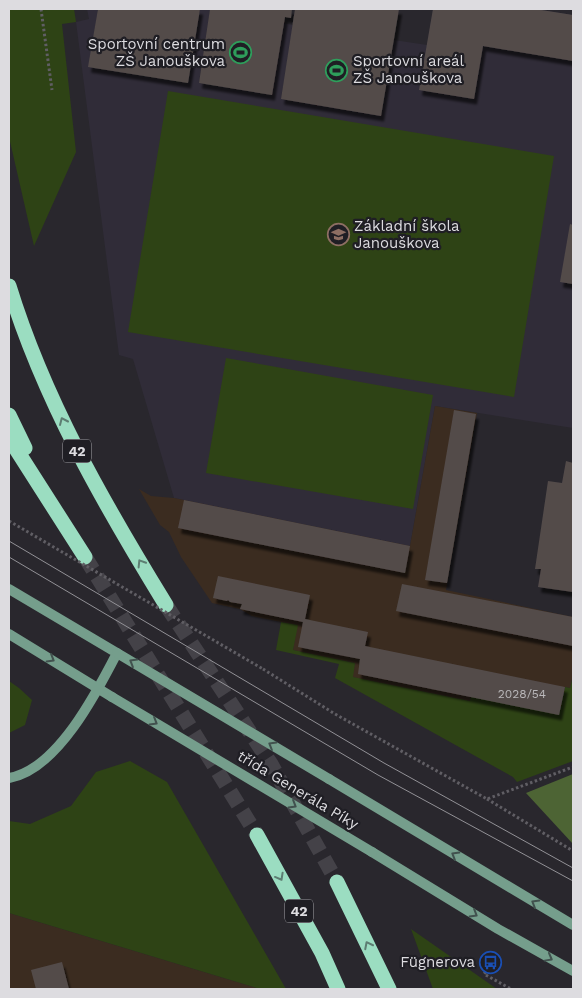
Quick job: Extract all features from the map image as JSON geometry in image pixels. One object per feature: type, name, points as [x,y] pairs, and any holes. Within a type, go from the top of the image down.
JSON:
[{"type":"highway","name":"42","points":[[9,286],[32,349],[76,450],[166,605]]},
{"type":"highway","points":[[9,415],[33,465],[85,558]]},
{"type":"highway","points":[[9,438],[68,528]]},
{"type":"highway","name":"42","points":[[257,835],[322,953],[338,989]]},
{"type":"highway","points":[[337,882],[389,989]]},
{"type":"main road","name":"třída Generála Píky","points":[[9,589],[573,925]]},
{"type":"main road","name":"třída Generála Píky","points":[[9,634],[101,684],[112,697],[498,928],[572,970]]},
{"type":"main road","points":[[9,778],[29,770],[43,761],[80,718],[101,684],[116,653]]},
{"type":"path","points":[[41,9],[52,90]]},
{"type":"path","points":[[9,521],[263,669],[335,714],[487,799],[573,851]]},
{"type":"path","points":[[487,799],[573,767]]},
{"type":"path","points":[[492,964],[484,974],[512,989]]},
{"type":"shaded area","name":"Základní škola Janouškova","points":[[87,9],[98,9],[89,67],[188,83],[200,9],[210,10],[199,83],[272,95],[283,23],[293,25],[281,99],[381,115],[394,40],[427,45],[433,9],[535,9],[573,15],[573,428],[435,406],[410,546],[174,498],[133,359],[119,355],[76,22],[89,19]]},
{"type":"shaded area","points":[[435,406],[477,413],[446,590],[573,617],[573,675],[570,688],[471,697],[470,701],[352,677],[355,663],[293,650],[297,625],[252,616],[240,609],[212,603],[181,557],[169,532],[160,525],[139,489],[151,496],[174,498],[410,546]]},
{"type":"shaded area","points":[[9,913],[260,989],[9,989]]},
{"type":"green space","points":[[9,9],[74,9],[76,22],[62,24],[76,152],[34,246],[9,137]]},
{"type":"green space","points":[[168,91],[554,156],[514,397],[128,332]]},
{"type":"green space","points":[[226,358],[433,395],[413,509],[206,473]]},
{"type":"green space","points":[[281,622],[298,625],[293,650],[355,663],[353,677],[470,701],[471,696],[559,714],[565,687],[570,688],[573,677],[573,761],[517,782],[513,777],[335,678],[339,664],[276,650]]},
{"type":"green space","points":[[9,681],[32,700],[25,725],[9,733]]},
{"type":"green space","points":[[130,761],[167,782],[286,989],[260,989],[9,913],[9,821],[30,824],[71,806],[96,772]]},
{"type":"green space","points":[[573,774],[573,844],[526,793]]},
{"type":"green space","points":[[411,929],[497,989],[433,989]]},
{"type":"building","points":[[98,9],[200,9],[188,83],[88,67]]},
{"type":"building","name":"Sportovní centrum ZŠ Janouškova","points":[[210,9],[292,9],[291,18],[285,17],[272,95],[199,83]]},
{"type":"building","name":"Sportovní areál ZŠ Janouškova","points":[[295,9],[399,9],[381,116],[281,99]]},
{"type":"building","points":[[433,9],[535,9],[573,15],[573,61],[483,46],[474,99],[419,90]]},
{"type":"building","points":[[570,224],[573,225],[573,284],[560,282]]},
{"type":"building","points":[[454,410],[476,414],[447,583],[425,580]]},
{"type":"building","points":[[566,461],[573,463],[573,592],[538,587],[541,569],[535,569],[548,481],[562,483]]},
{"type":"building","points":[[184,500],[410,546],[405,573],[178,528]]},
{"type":"building","points":[[218,576],[310,595],[305,619],[368,632],[365,646],[565,687],[559,715],[358,674],[360,659],[298,647],[303,622],[240,609],[242,604],[213,598]]},
{"type":"building","points":[[402,584],[573,617],[573,646],[396,611]]},
{"type":"building","points":[[62,962],[69,989],[36,989],[31,970]]},
{"type":"tunnel","points":[[85,557],[257,835]]},
{"type":"tunnel","points":[[166,605],[271,764],[337,882]]},
{"type":"tram line","points":[[9,541],[384,763],[573,868]]},
{"type":"tram line","points":[[9,557],[378,775],[573,881]]},
{"type":"place","name":"Sportovní centrum ZŠ Janouškova","points":[[241,53]]},
{"type":"place","name":"Sportovní areál ZŠ Janouškova","points":[[337,70]]},
{"type":"place","name":"Základní škola Janouškova","points":[[338,235]]},
{"type":"place","name":"Fügnerova","points":[[491,962]]}]
